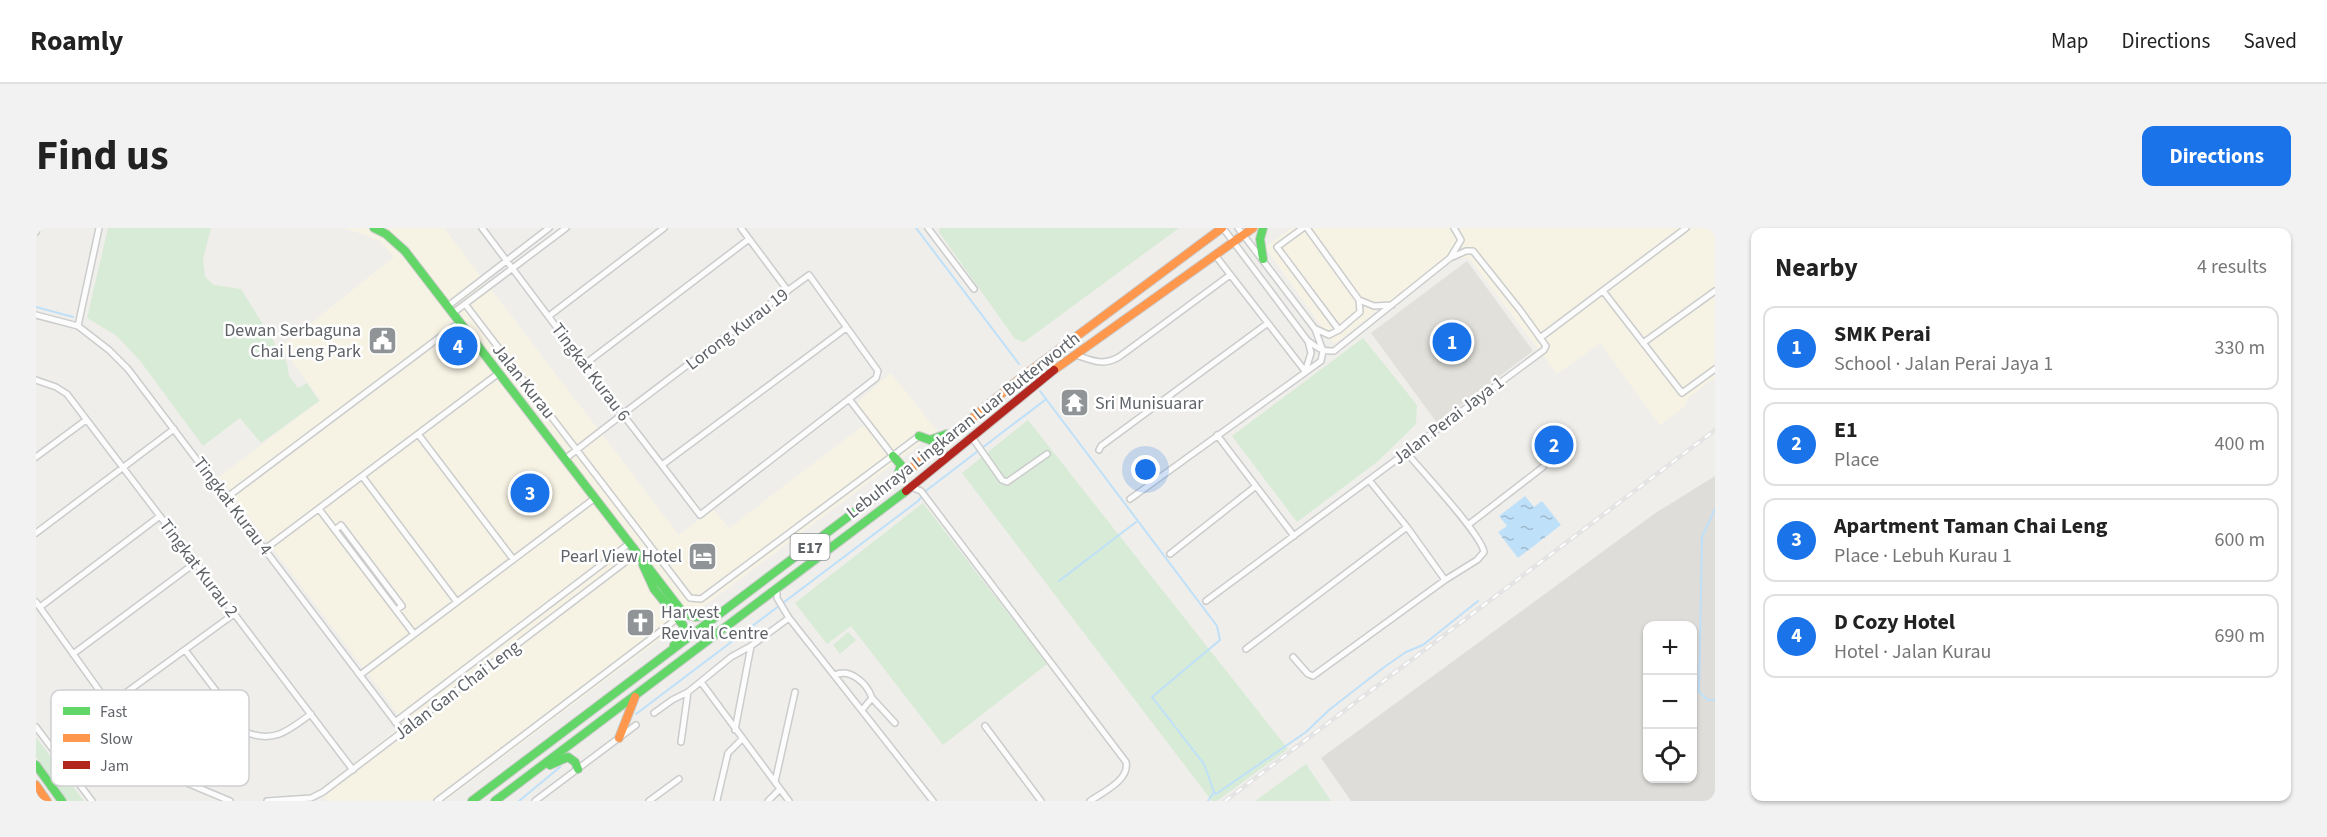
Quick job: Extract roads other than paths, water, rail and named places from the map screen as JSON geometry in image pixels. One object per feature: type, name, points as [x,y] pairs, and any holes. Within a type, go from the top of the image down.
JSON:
[{"type":"main road","name":"Jalan Kurau","points":[[374,228],[397,242],[684,614],[695,617],[723,613]]},
{"type":"main road","name":"Lebuhraya Lingkaran Luar Butterworth","points":[[472,801],[896,481],[1022,376],[1223,228]]},
{"type":"main road","name":"Lebuhraya Lingkaran Luar Butterworth","points":[[496,801],[911,487],[1038,381],[1215,255],[1233,241],[1241,231],[1252,228]]},
{"type":"main road","points":[[1263,228],[1260,239],[1263,259]]},
{"type":"main road","points":[[919,436],[936,440],[969,420]]},
{"type":"main road","points":[[893,456],[901,465],[896,481]]},
{"type":"main road","name":"Jalan Kurau","points":[[643,561],[644,571],[654,588],[678,618]]},
{"type":"main road","points":[[663,657],[684,632],[684,625],[678,618]]},
{"type":"main road","points":[[619,738],[637,694]]},
{"type":"main road","points":[[531,774],[568,757],[575,762],[578,769]]},
{"type":"main road","points":[[36,765],[51,786]]},
{"type":"main road","points":[[462,801],[498,780]]},
{"type":"main road","points":[[36,785],[48,801]]},
{"type":"main road","points":[[51,786],[62,801]]},
{"type":"street","points":[[78,326],[99,228]]},
{"type":"street","name":"Tingkat Kurau 6","points":[[482,228],[700,515],[849,399]]},
{"type":"street","points":[[447,306],[549,228]]},
{"type":"street","points":[[453,313],[566,228]]},
{"type":"street","points":[[549,315],[664,228]]},
{"type":"street","points":[[741,228],[788,291]]},
{"type":"street","points":[[928,228],[974,289]]},
{"type":"street","points":[[1223,228],[1307,340],[1323,351],[1334,351]]},
{"type":"street","points":[[1339,330],[1277,247],[1305,228],[1359,300],[1374,306],[1394,305]]},
{"type":"street","points":[[1450,258],[1461,240],[1454,228]]},
{"type":"street","points":[[1130,499],[1334,351],[1450,258],[1466,251],[1473,251],[1520,309],[1540,338],[1686,228]]},
{"type":"street","points":[[1241,231],[1315,329],[1323,351],[1321,360]]},
{"type":"street","points":[[585,364],[749,239]]},
{"type":"street","points":[[1215,255],[1305,371]]},
{"type":"street","name":"Lorong Kurau 19","points":[[565,459],[809,275],[878,370],[876,378],[849,399]]},
{"type":"street","points":[[1075,354],[1098,363],[1109,362],[1119,357],[1230,275]]},
{"type":"street","points":[[1603,291],[1682,393],[1715,369]]},
{"type":"street","points":[[1643,343],[1715,291]]},
{"type":"street","points":[[1315,329],[1329,334],[1339,330],[1360,312],[1359,300]]},
{"type":"street","name":"Jalan Kurau","points":[[465,304],[690,598],[701,599],[893,456]]},
{"type":"street","name":"Tingkat Kurau 4","points":[[36,315],[78,326],[129,369],[403,732]]},
{"type":"street","points":[[226,498],[460,322]]},
{"type":"street","points":[[1099,450],[1101,446],[1268,323]]},
{"type":"street","points":[[662,465],[846,328]]},
{"type":"street","name":"Jalan Perai Jaya 1","points":[[1206,601],[1544,350],[1546,346],[1540,338]]},
{"type":"street","points":[[1305,371],[1311,353],[1307,340]]},
{"type":"street","points":[[265,549],[499,373]]},
{"type":"street","name":"Tingkat Kurau 2","points":[[36,380],[56,387],[67,394],[353,770]]},
{"type":"street","points":[[849,399],[893,456],[919,436]]},
{"type":"street","points":[[36,457],[86,420]]},
{"type":"street","points":[[36,533],[174,429]]},
{"type":"street","points":[[418,434],[513,560]]},
{"type":"street","points":[[1217,435],[1294,536]]},
{"type":"street","points":[[971,436],[1002,480],[1007,482],[1047,454]]},
{"type":"street","points":[[1293,657],[1308,674],[1313,676],[1445,580],[1477,560],[1484,552],[1468,525],[1406,452]]},
{"type":"street","points":[[1468,525],[1543,467]]},
{"type":"street","points":[[924,495],[925,475]]},
{"type":"street","points":[[362,476],[457,602]]},
{"type":"street","points":[[1369,480],[1407,527],[1445,580]]},
{"type":"street","points":[[1170,554],[1256,486]]},
{"type":"street","points":[[911,487],[924,495],[1126,762],[1128,769],[1125,776],[1090,801]]},
{"type":"street","points":[[360,675],[595,498]]},
{"type":"street","points":[[319,509],[414,634]]},
{"type":"street","points":[[614,522],[625,513]]},
{"type":"street","points":[[40,607],[160,516]]},
{"type":"street","points":[[1246,649],[1407,527]]},
{"type":"street","name":"Jalan Gan Chai Leng","points":[[395,722],[630,543]]},
{"type":"street","name":"Jalan Gan Chai Leng","points":[[267,801],[311,798],[323,792],[638,553]]},
{"type":"street","points":[[73,654],[195,563]]},
{"type":"street","points":[[777,588],[778,600],[789,618],[933,801]]},
{"type":"street","points":[[766,597],[778,600]]},
{"type":"street","points":[[36,602],[98,690]]},
{"type":"street","points":[[130,690],[234,614]]},
{"type":"street","points":[[437,801],[678,618]]},
{"type":"street","points":[[654,713],[688,692],[731,657],[751,646],[789,618]]},
{"type":"street","points":[[735,730],[751,646]]},
{"type":"street","points":[[185,650],[216,690]]},
{"type":"street","points":[[834,675],[845,672],[853,675],[895,723]]},
{"type":"street","points":[[701,682],[789,801]]},
{"type":"street","points":[[681,742],[688,692]]},
{"type":"street","points":[[775,782],[795,692]]},
{"type":"street","points":[[862,710],[872,698]]},
{"type":"street","points":[[249,733],[272,737],[286,732],[310,714]]},
{"type":"street","points":[[536,801],[636,725]]},
{"type":"street","points":[[985,726],[1041,801]]},
{"type":"street","points":[[36,727],[51,747]]},
{"type":"street","points":[[717,800],[728,753],[742,739]]},
{"type":"street","points":[[651,800],[679,779]]},
{"type":"street","points":[[81,786],[92,801]]},
{"type":"street","points":[[194,786],[230,801]]},
{"type":"street","points":[[768,801],[780,789]]},
{"type":"water","points":[[1525,496],[1534,507],[1542,501],[1561,525],[1518,558],[1498,532],[1507,526],[1499,516]]},
{"type":"waterway","points":[[916,228],[1019,364]]},
{"type":"waterway","points":[[36,307],[73,317]]},
{"type":"waterway","points":[[1040,391],[1217,626],[1220,640],[1152,697],[1204,764],[1214,792],[1208,801]]},
{"type":"waterway","points":[[636,714],[918,501],[927,490],[1045,400]]},
{"type":"waterway","points":[[1715,509],[1702,537],[1699,692],[1708,700],[1715,700]]},
{"type":"waterway","points":[[1059,581],[1136,522]]},
{"type":"waterway","points":[[1214,792],[1216,794],[1306,732],[1329,710],[1383,668],[1406,652],[1423,645],[1478,601]]},
{"type":"waterway","points":[[519,801],[560,767]]},
{"type":"railway","points":[[1225,801],[1715,430]]},
{"type":"place","name":"Dewan Serbaguna Chai Leng Park","points":[[382,340]]},
{"type":"place","name":"SMK Perai","points":[[1452,342]]},
{"type":"place","name":"D Cozy Hotel","points":[[458,346]]},
{"type":"place","name":"Sri Munisuarar","points":[[1074,403]]},
{"type":"place","name":"E1","points":[[1554,445]]},
{"type":"place","name":"Apartment Taman Chai Leng","points":[[530,493]]},
{"type":"place","name":"Pearl View Hotel","points":[[703,556]]},
{"type":"place","name":"Harvest Revival Centre","points":[[640,622]]}]
